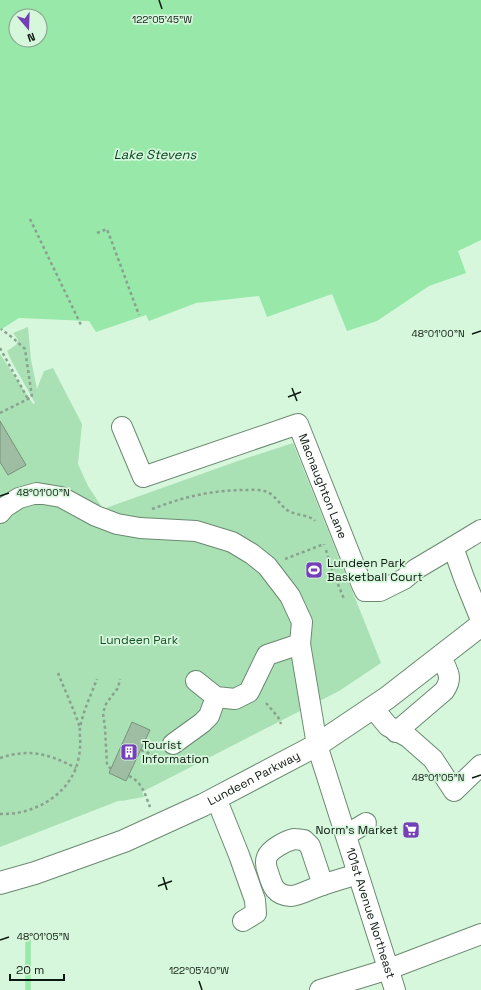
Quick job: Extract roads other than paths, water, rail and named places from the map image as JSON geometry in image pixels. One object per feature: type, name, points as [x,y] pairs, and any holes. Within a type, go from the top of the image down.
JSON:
[{"type":"main road","name":"Lundeen Parkway","points":[[0,883],[124,841],[203,805],[317,745],[387,698],[481,625]]},
{"type":"street","name":"Macnaughton Lane","points":[[122,427],[143,477],[298,424],[365,591],[380,591],[404,578],[453,547]]},
{"type":"street","name":"101st Avenue Northeast","points":[[0,513],[5,507],[19,498],[37,493],[61,497],[96,516],[117,524],[140,528],[196,531],[232,542],[252,554],[267,566],[290,596],[302,622],[300,644],[317,745],[395,990]]},
{"type":"street","points":[[481,530],[453,547],[481,620]]},
{"type":"street","points":[[196,681],[216,697],[235,699],[249,692],[267,655],[300,644]]},
{"type":"street","points":[[396,732],[447,687],[450,677],[441,657]]},
{"type":"street","points":[[172,744],[202,723],[209,716],[216,697]]},
{"type":"street","points":[[373,708],[388,726],[396,732],[408,737],[433,759],[454,790],[481,765]]},
{"type":"street","points":[[216,798],[255,900],[256,913],[243,921]]},
{"type":"street","points":[[346,835],[366,823]]},
{"type":"street","points":[[323,885],[358,874]]},
{"type":"street","points":[[320,990],[389,969],[481,934]]},
{"type":"water","name":"Lake Stevens","points":[[0,0],[481,0],[481,240],[458,251],[466,273],[429,286],[377,321],[347,331],[332,294],[267,317],[259,296],[196,303],[149,321],[146,315],[96,332],[89,321],[19,318],[0,330]]},
{"type":"waterway","points":[[28,936],[28,990]]},
{"type":"place","name":"Lundeen Park Basketball Court","points":[[314,570]]},
{"type":"place","name":"Tourist Information","points":[[129,752]]},
{"type":"place","name":"Norm's Market","points":[[411,830]]},
{"type":"park label","name":"Lundeen Park","points":[[139,640]]}]
